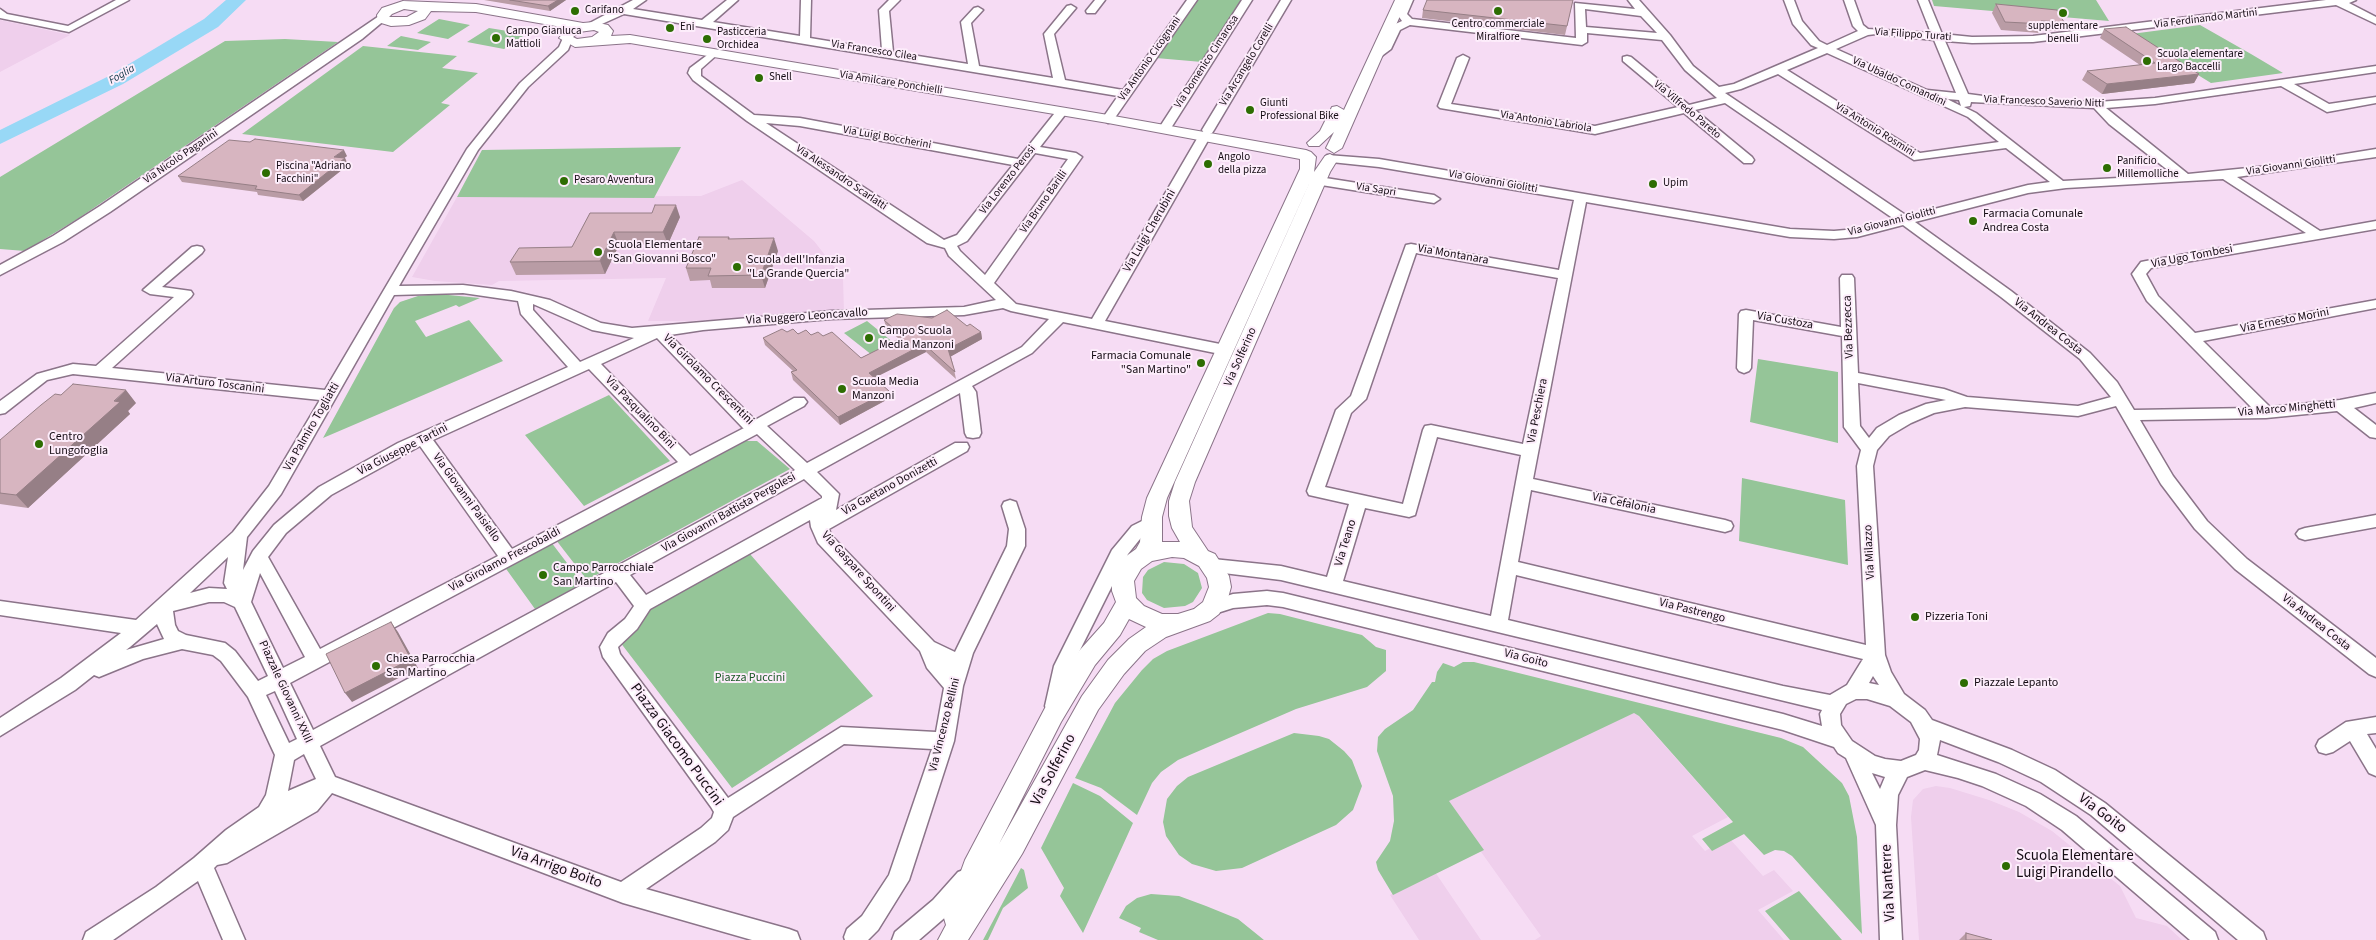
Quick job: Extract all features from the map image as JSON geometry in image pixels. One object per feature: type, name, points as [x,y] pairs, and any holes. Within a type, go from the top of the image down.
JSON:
[{"type":"main road","points":[[383,0],[387,3],[383,15]]},
{"type":"main road","points":[[436,0],[476,8]]},
{"type":"main road","name":"Via Solferino","points":[[1178,623],[1162,623],[1148,619],[1136,612],[1127,602],[1123,590],[1123,581],[1133,563],[1144,555],[1151,542],[1152,522],[1157,498],[1308,170],[1310,150],[1326,133],[1388,0]]},
{"type":"main road","name":"Via Solferino","points":[[950,940],[1013,846],[1090,704],[1116,667],[1137,645],[1158,631],[1196,618],[1211,608],[1218,598],[1220,587],[1218,576],[1182,528],[1179,516],[1179,501],[1185,482],[1319,180],[1402,0]]},
{"type":"main road","points":[[411,4],[424,13],[415,19]]},
{"type":"main road","name":"Via Amilcare Ponchielli","points":[[673,46],[606,30],[476,8],[411,4],[392,9],[383,15],[386,21],[397,22],[437,14],[459,13],[555,30],[575,43],[630,39],[1108,119],[1310,150]]},
{"type":"main road","points":[[566,38],[572,30],[585,26]]},
{"type":"main road","points":[[592,42],[604,36],[606,30]]},
{"type":"main road","name":"Via Amilcare Ponchielli","points":[[1108,119],[1167,124],[1206,134]]},
{"type":"main road","points":[[1310,150],[1324,143],[1332,154]]},
{"type":"main road","points":[[1144,555],[1172,548],[1187,550],[1206,561]]},
{"type":"main road","name":"Via Solferino","points":[[950,940],[978,860],[1052,715],[1087,658],[1112,629],[1127,602]]},
{"type":"street","points":[[2,8],[3,16],[69,29],[124,0]]},
{"type":"street","points":[[606,30],[640,0]]},
{"type":"street","points":[[704,24],[734,0]]},
{"type":"street","points":[[805,40],[806,0]]},
{"type":"street","points":[[888,54],[884,10],[895,0]]},
{"type":"street","points":[[1091,11],[1100,0]]},
{"type":"street","name":"Via Antonio Cicognani","points":[[1108,119],[1192,0]]},
{"type":"street","name":"Via Domenico Cimarosa","points":[[1167,124],[1247,0]]},
{"type":"street","name":"Via Arcangelo Corelli","points":[[1206,134],[1286,0]]},
{"type":"street","points":[[1408,0],[1402,14],[1414,23]]},
{"type":"street","name":"Via Andrea Costa","points":[[1633,0],[1646,12],[1689,68],[1716,91],[1904,220],[2085,356],[2101,372],[2121,400],[2166,480],[2201,525],[2241,564],[2376,669]]},
{"type":"street","name":"Via Ubaldo Comandini","points":[[1789,0],[1797,22],[1815,43],[1972,115],[2060,184]]},
{"type":"street","points":[[1849,0],[1858,26],[1866,32]]},
{"type":"street","name":"Via Ubaldo Comandini","points":[[1923,0],[1972,115]]},
{"type":"street","name":"Via Ferdinando Martini","points":[[2121,30],[2350,0]]},
{"type":"street","points":[[2336,1],[2376,22]]},
{"type":"street","points":[[1375,56],[1387,47],[1395,28],[1414,23],[1582,42],[1579,5],[1646,12]]},
{"type":"street","points":[[1060,83],[1049,34],[1071,8]]},
{"type":"street","points":[[974,67],[966,22],[978,10]]},
{"type":"street","points":[[585,26],[626,11]]},
{"type":"street","name":"Via Francesco Cilea","points":[[626,11],[974,67],[1126,94]]},
{"type":"street","name":"Via Nicolò Paganini","points":[[0,271],[58,239],[105,208],[358,37],[383,15]]},
{"type":"street","name":"Via Nicolò Paganini","points":[[358,37],[397,22]]},
{"type":"street","points":[[1582,32],[1586,30],[1666,37]]},
{"type":"street","name":"Via Filippo Turati","points":[[1716,91],[1737,87],[1866,32],[1876,31],[1972,40],[2033,39],[2121,30]]},
{"type":"street","name":"Via Palmiro Togliatti","points":[[0,728],[68,684],[139,628],[239,536],[275,490],[445,194],[478,142],[524,85],[564,48],[566,38]]},
{"type":"street","name":"Via Palmiro Togliatti","points":[[551,61],[592,42]]},
{"type":"street","name":"Via Alessandro Scarlatti","points":[[714,53],[696,68],[694,73],[697,78],[751,118],[932,240],[950,244]]},
{"type":"street","name":"Via Antonio Labriola","points":[[1464,58],[1444,106],[1595,130],[1727,99]]},
{"type":"street","name":"Via Vilfredo Pareto","points":[[1627,59],[1684,109],[1748,160]]},
{"type":"street","points":[[2284,82],[2376,69]]},
{"type":"street","name":"Via Antonio Rosmini","points":[[1780,70],[1918,157],[2009,144]]},
{"type":"street","points":[[2361,72],[2376,80]]},
{"type":"street","points":[[2284,82],[2328,108],[2376,100]]},
{"type":"street","name":"Via Francesco Saverio Nitti","points":[[1923,93],[2097,105],[2155,101],[2284,82]]},
{"type":"street","points":[[2097,105],[2112,121],[2186,178]]},
{"type":"street","name":"Via Lorenzo Perosi","points":[[950,244],[962,238],[1062,111]]},
{"type":"street","name":"Via Luigi Boccherini","points":[[751,118],[800,122],[1022,163]]},
{"type":"street","name":"Via Luigi Cherubini","points":[[1096,324],[1206,134]]},
{"type":"street","name":"Via Bruno Barilli","points":[[986,284],[1076,157],[1032,150]]},
{"type":"street","name":"Via Giovanni Giolitti","points":[[1332,154],[1812,235],[1857,233],[2008,193],[2060,184],[2225,175],[2278,169],[2376,153]]},
{"type":"street","points":[[2225,175],[2318,235]]},
{"type":"street","name":"Via Sapri","points":[[1319,180],[1434,199]]},
{"type":"street","name":"Via Peschiera","points":[[1498,626],[1530,451],[1581,197]]},
{"type":"street","name":"Via Ugo Tombesi","points":[[2266,413],[2152,298],[2139,274],[2146,265],[2376,225]]},
{"type":"street","points":[[950,244],[954,253],[1005,303],[1022,310],[1226,350]]},
{"type":"street","name":"Via Montanara","points":[[1359,500],[1315,491],[1344,410],[1358,400],[1411,248],[1565,275]]},
{"type":"street","points":[[99,371],[186,294],[150,290],[197,250]]},
{"type":"street","name":"Via Bezzecca","points":[[1847,278],[1850,377]]},
{"type":"street","name":"Via Ruggero Leoncavallo","points":[[389,291],[462,289],[525,299],[544,303],[597,327],[632,333],[659,332],[726,323],[831,316],[964,311],[1005,303]]},
{"type":"street","name":"Via Pasqualino Bini","points":[[525,299],[526,312],[689,464]]},
{"type":"street","name":"Via Ernesto Morini","points":[[2193,338],[2376,304]]},
{"type":"street","name":"Via Custoza","points":[[1744,368],[1746,314],[1849,333]]},
{"type":"street","name":"Via Giovanni Battista Pergolesi","points":[[285,755],[1026,350],[1041,338],[1059,317]]},
{"type":"street","name":"Via Giuseppe Tartini","points":[[242,602],[247,581],[259,556],[280,529],[325,492],[423,439],[659,332]]},
{"type":"street","name":"Via Girolamo Crescentini","points":[[659,332],[749,424],[756,428]]},
{"type":"street","name":"Via Giuseppe Tartini","points":[[611,354],[627,341],[632,333]]},
{"type":"street","name":"Via Arturo Toscanini","points":[[0,409],[42,377],[73,369],[330,396]]},
{"type":"street","points":[[1965,402],[1944,394],[1850,377],[1852,427],[1869,449],[1883,432],[1905,419],[1931,408],[1965,402],[2078,411],[2098,408],[2121,400]]},
{"type":"street","points":[[963,385],[968,392],[973,433]]},
{"type":"street","name":"Via Marco Minghetti","points":[[2130,415],[2266,413],[2340,405],[2376,398]]},
{"type":"street","name":"Via Marco Minghetti","points":[[2121,400],[2155,409],[2197,415]]},
{"type":"street","name":"Via Girolamo Frescobaldi","points":[[254,692],[689,464],[756,428],[764,420],[799,402]]},
{"type":"street","points":[[2340,405],[2376,434]]},
{"type":"street","points":[[619,573],[643,605],[832,500],[831,494],[807,470],[763,431],[756,428]]},
{"type":"street","points":[[1359,500],[1409,511],[1431,430],[1530,451]]},
{"type":"street","name":"Via Giovanni Paisiello","points":[[423,439],[509,558]]},
{"type":"street","name":"Via Gaetano Donizetti","points":[[819,527],[962,447]]},
{"type":"street","name":"Via Milazzo","points":[[1869,449],[1865,466],[1876,656],[1882,674],[1897,700]]},
{"type":"street","name":"Via Cefalonia","points":[[1524,483],[1725,526]]},
{"type":"street","name":"Via Gaspare Spontini","points":[[832,500],[818,521],[824,538],[927,647],[934,663],[954,686]]},
{"type":"street","name":"Via Teano","points":[[1333,586],[1359,500]]},
{"type":"street","name":"Via Vincenzo Bellini","points":[[855,937],[870,923],[898,880],[944,741],[960,663],[1016,546],[1017,529],[1010,506]]},
{"type":"street","points":[[2305,534],[2376,521]]},
{"type":"street","name":"Via Solferino","points":[[1052,715],[1063,666],[1121,550],[1138,530],[1152,522]]},
{"type":"street","name":"Piazzale Giovanni XXIII","points":[[239,536],[233,583],[328,783]]},
{"type":"street","points":[[259,556],[316,659]]},
{"type":"street","name":"Via Goito","points":[[1206,561],[1266,570],[1784,694],[1834,704],[1830,714],[1832,727],[1839,740],[1854,754],[1877,766],[1901,770]]},
{"type":"street","name":"Via Pastrengo","points":[[1508,566],[1876,656]]},
{"type":"street","points":[[242,602],[225,595],[209,595],[164,607],[166,625],[172,636],[182,642],[218,648],[228,656],[254,692],[285,755],[276,798],[266,814]]},
{"type":"street","name":"Via Goito","points":[[1211,608],[1233,602],[1267,598],[1283,600],[1782,722],[1839,740]]},
{"type":"street","name":"Piazza Giacomo Puccini","points":[[623,893],[708,835],[721,823],[724,812],[720,801],[612,657],[609,647],[614,638],[640,613],[643,605]]},
{"type":"street","points":[[0,608],[139,628]]},
{"type":"street","points":[[68,684],[131,655],[182,642]]},
{"type":"street","name":"Via Gaspare Spontini","points":[[927,647],[960,663]]},
{"type":"street","points":[[1834,704],[1845,694],[1854,691],[1876,656]]},
{"type":"street","name":"Via Goito","points":[[1854,691],[1867,691],[1897,700],[1908,707],[1925,726],[2005,756],[2048,776],[2098,809],[2255,940]]},
{"type":"street","points":[[2326,746],[2353,728],[2376,725]]},
{"type":"street","points":[[1901,770],[1914,767],[1923,761],[1929,751],[1930,739],[1925,726]]},
{"type":"street","points":[[2353,728],[2376,767]]},
{"type":"street","points":[[724,812],[841,735],[944,741]]},
{"type":"street","name":"Via Nanterre","points":[[1854,754],[1886,825]]},
{"type":"street","name":"Via Goito","points":[[1923,761],[1958,769],[1989,780],[2032,800],[2069,823],[2207,940]]},
{"type":"street","name":"Via Nanterre","points":[[1891,940],[1886,825],[1888,795],[1893,781],[1901,770]]},
{"type":"street","points":[[94,940],[164,894],[202,865],[233,837],[266,814],[302,793],[328,783]]},
{"type":"street","points":[[202,865],[238,848],[310,805],[328,783]]},
{"type":"street","name":"Via Arrigo Boito","points":[[328,783],[623,893],[789,940]]},
{"type":"street","points":[[903,940],[941,908],[968,877],[978,860]]},
{"type":"street","points":[[202,865],[234,940]]},
{"type":"shaded area","points":[[0,20],[70,35],[0,72]]},
{"type":"shaded area","points":[[742,180],[814,241],[843,278],[844,313],[690,321],[648,321],[666,278],[499,281],[492,285],[435,281],[412,277],[457,197],[701,196]]},
{"type":"shaded area","points":[[1634,711],[1728,817],[1692,836],[1705,851],[1729,838],[1763,876],[1774,870],[1793,891],[1758,910],[1784,940],[1535,940],[1541,936],[1444,800]]},
{"type":"shaded area","name":"Scuola Elementare Luigi Pirandello","points":[[1936,786],[1950,788],[1989,800],[2019,812],[2052,831],[2120,886],[2136,918],[2167,926],[2182,940],[1919,940],[1911,817],[1913,800],[1923,789]]},
{"type":"shaded area","points":[[1435,872],[1481,940],[1419,940],[1390,895]]},
{"type":"green space","points":[[1197,0],[1242,0],[1202,62],[1156,58]]},
{"type":"green space","name":"supplementare benelli","points":[[1932,0],[2096,0],[2109,21],[1934,6]]},
{"type":"green space","points":[[439,19],[470,25],[448,39],[417,33]]},
{"type":"green space","points":[[2200,25],[2283,73],[2211,83],[2131,34]]},
{"type":"green space","name":"Campo Gianluca Mattioli","points":[[489,28],[526,34],[504,49],[467,42]]},
{"type":"green space","points":[[401,36],[431,42],[418,50],[387,46]]},
{"type":"green space","points":[[285,39],[338,42],[79,218],[25,251],[0,249],[0,177],[225,41]]},
{"type":"green space","points":[[363,46],[457,56],[442,68],[478,73],[441,103],[450,105],[393,152],[242,134]]},
{"type":"green space","name":"Pesaro Avventura","points":[[681,147],[654,198],[457,197],[482,150]]},
{"type":"green space","points":[[438,294],[480,298],[415,321],[426,337],[469,320],[503,361],[323,438],[394,308],[400,302],[418,296]]},
{"type":"green space","name":"Campo Scuola Media Manzoni","points":[[867,321],[894,343],[872,355],[844,333]]},
{"type":"green space","points":[[1758,359],[1838,372],[1838,443],[1750,422]]},
{"type":"green space","points":[[609,395],[670,461],[584,506],[525,435]]},
{"type":"green space","points":[[743,441],[757,441],[790,469],[587,580],[556,540]]},
{"type":"green space","points":[[1742,478],[1845,500],[1848,565],[1739,541]]},
{"type":"green space","name":"Campo Parrocchiale San Martino","points":[[551,542],[583,584],[535,609],[504,566]]},
{"type":"green space","name":"Piazza Puccini","points":[[750,554],[873,696],[732,788],[620,642],[651,608]]},
{"type":"green space","points":[[1164,562],[1184,564],[1198,573],[1202,588],[1193,602],[1185,606],[1164,608],[1147,600],[1142,593],[1143,577],[1148,570]]},
{"type":"green space","points":[[1268,613],[1280,614],[1362,635],[1376,647],[1386,650],[1386,671],[1367,687],[1296,709],[1178,760],[1161,772],[1152,783],[1137,815],[1101,788],[1075,778],[1115,703],[1153,659],[1167,651]]},
{"type":"green space","points":[[1463,662],[1474,662],[1781,738],[1803,747],[1842,783],[1849,796],[1857,837],[1862,934],[1792,856],[1784,851],[1775,850],[1764,855],[1744,834],[1712,851],[1702,839],[1733,822],[1639,716],[1634,713],[1449,801],[1484,850],[1393,895],[1378,870],[1376,862],[1390,841],[1394,821],[1393,796],[1377,751],[1378,737],[1385,729],[1413,710],[1432,682],[1435,682],[1437,672],[1443,663],[1454,667]]},
{"type":"green space","points":[[1294,733],[1329,739],[1352,760],[1362,786],[1353,810],[1336,825],[1242,868],[1216,871],[1192,864],[1179,855],[1166,836],[1163,822],[1167,799],[1177,786],[1188,777]]},
{"type":"green space","points":[[1073,783],[1100,796],[1133,823],[1083,933],[1060,896],[1064,888],[1041,848]]},
{"type":"green space","points":[[1021,868],[1024,870],[1028,888],[1003,908],[988,940],[983,940]]},
{"type":"green space","points":[[1799,891],[1842,940],[1790,940],[1765,911]]},
{"type":"green space","points":[[1151,894],[1179,896],[1238,919],[1264,940],[1158,940],[1139,932],[1141,928],[1119,918],[1126,906],[1137,898]]},
{"type":"building","points":[[510,0],[558,0],[548,6]]},
{"type":"building","name":"Centro commerciale Miralfiore","points":[[1427,0],[1573,0],[1567,26],[1423,10]]},
{"type":"building","points":[[1996,4],[2057,10],[2064,22],[2041,21],[2044,24],[2005,22]]},
{"type":"building","points":[[2126,27],[2199,74],[2107,84],[2087,71],[2155,63],[2104,29]]},
{"type":"building","name":"Piscina \"Adriano Facchini\"","points":[[255,139],[344,150],[334,157],[345,158],[299,195],[255,189],[257,186],[178,176],[229,140],[250,142]]},
{"type":"building","points":[[655,205],[676,205],[663,232],[614,232],[600,261],[510,262],[519,248],[572,247],[590,213],[652,213]]},
{"type":"building","points":[[699,237],[729,237],[728,239],[774,238],[761,275],[708,276],[711,268],[686,268]]},
{"type":"building","points":[[947,310],[967,326],[970,324],[981,332],[948,349],[955,372],[924,344],[869,373],[889,391],[838,417],[791,372],[797,370],[763,338],[782,329],[787,332],[793,329],[798,334],[806,330],[811,335],[818,332],[823,336],[832,332],[861,358],[903,337],[884,320],[897,314],[932,318]]},
{"type":"building","points":[[73,384],[126,390],[114,401],[120,402],[16,495],[0,493],[0,440],[55,394],[61,395]]},
{"type":"building","name":"Chiesa Parrocchia San Martino","points":[[391,622],[411,659],[345,693],[326,654]]},
{"type":"building","points":[[1966,933],[1992,940],[1966,940]]},
{"type":"waterway","name":"Foglia","points":[[0,138],[116,80],[211,23],[237,0]]},
{"type":"place","name":"Carifano","points":[[575,11]]},
{"type":"place","name":"Centro commerciale Miralfiore","points":[[1498,11]]},
{"type":"place","name":"supplementare benelli","points":[[2063,13]]},
{"type":"place","name":"Eni","points":[[670,28]]},
{"type":"place","name":"Campo Gianluca Mattioli","points":[[496,38]]},
{"type":"place","name":"Pasticceria Orchidea","points":[[707,39]]},
{"type":"place","name":"Scuola elementare Largo Baccelli","points":[[2147,61]]},
{"type":"place","name":"Shell","points":[[759,78]]},
{"type":"place","name":"Giunti Professional Bike","points":[[1250,110]]},
{"type":"place","name":"Angolo della pizza","points":[[1208,164]]},
{"type":"place","name":"Panificio Millemolliche","points":[[2107,168]]},
{"type":"place","name":"Piscina \"Adriano Facchini\"","points":[[266,173]]},
{"type":"place","name":"Pesaro Avventura","points":[[564,181]]},
{"type":"place","name":"Upim","points":[[1653,184]]},
{"type":"place","name":"Farmacia Comunale Andrea Costa","points":[[1973,221]]},
{"type":"place","name":"Scuola Elementare \"San Giovanni Bosco\"","points":[[598,252]]},
{"type":"place","name":"Scuola dell'Infanzia \"La Grande Quercia\"","points":[[737,267]]},
{"type":"place","name":"Campo Scuola Media Manzoni","points":[[869,338]]},
{"type":"place","name":"Farmacia Comunale \"San Martino\"","points":[[1201,363]]},
{"type":"place","name":"Scuola Media Manzoni","points":[[842,389]]},
{"type":"place","name":"Centro Lungofoglia","points":[[39,444]]},
{"type":"place","name":"Campo Parrocchiale San Martino","points":[[543,575]]},
{"type":"place","name":"Pizzeria Toni","points":[[1915,617]]},
{"type":"place","name":"Chiesa Parrocchia San Martino","points":[[376,666]]},
{"type":"place","name":"Piazzale Lepanto","points":[[1964,683]]},
{"type":"place","name":"Scuola Elementare Luigi Pirandello","points":[[2006,866]]}]
